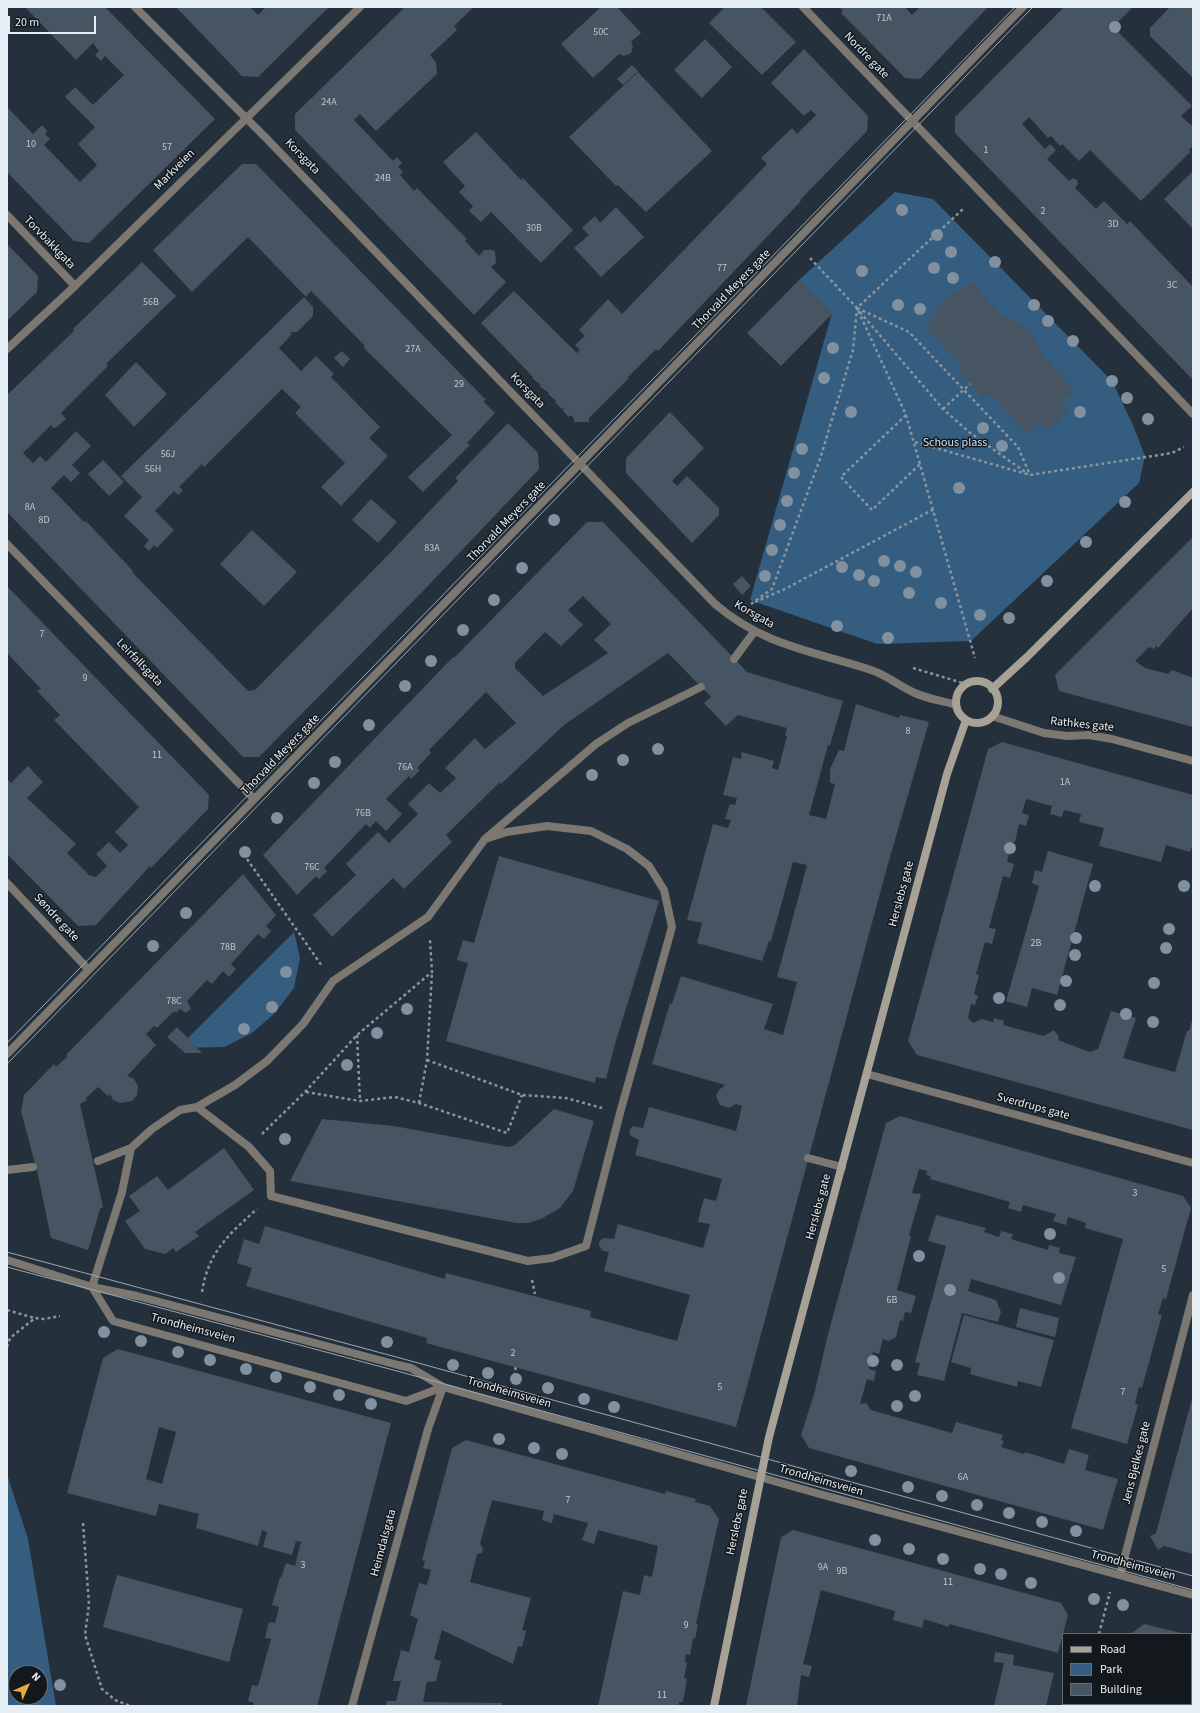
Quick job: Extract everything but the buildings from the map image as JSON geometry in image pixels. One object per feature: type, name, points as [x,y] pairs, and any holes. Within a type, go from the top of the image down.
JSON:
[{"type":"main road","points":[[992,689],[1027,657],[1193,492]]},
{"type":"main road","points":[[980,681],[992,689],[997,702],[996,710],[992,716],[980,722],[966,720],[961,715],[956,705],[957,695],[966,684],[980,681]]},
{"type":"main road","name":"Herslebs gate","points":[[714,1706],[769,1437],[947,774],[966,720]]},
{"type":"street","name":"Korsgata","points":[[135,7],[246,118],[696,586],[733,620],[754,632],[800,650],[873,671],[915,693],[956,705]]},
{"type":"street","name":"Markveien","points":[[7,349],[75,286],[360,7]]},
{"type":"street","name":"Nordre gate","points":[[803,7],[912,122]]},
{"type":"street","name":"Thorvald Meyers gate","points":[[7,1054],[1023,7]]},
{"type":"street","points":[[912,122],[1193,414]]},
{"type":"street","name":"Torvbakkgata","points":[[7,215],[75,286]]},
{"type":"street","name":"Leirfallsgata","points":[[7,544],[254,799]]},
{"type":"street","points":[[734,659],[754,632]]},
{"type":"street","points":[[98,1161],[131,1148],[152,1129],[180,1110],[197,1107],[235,1085],[267,1061],[303,1024],[333,981],[428,917],[485,839],[596,744],[628,723],[701,687]]},
{"type":"street","name":"Rathkes gate","points":[[992,716],[1044,733],[1067,736],[1090,735],[1112,739],[1193,762]]},
{"type":"street","points":[[197,1107],[249,1146],[270,1171],[271,1196],[528,1261],[552,1258],[586,1246],[620,1113],[672,927],[664,890],[649,866],[628,849],[591,831],[547,826],[507,832],[485,839]]},
{"type":"street","name":"Søndre gate","points":[[7,883],[88,969]]},
{"type":"street","name":"Sverdrups gate","points":[[867,1074],[1193,1163]]},
{"type":"street","points":[[92,1287],[122,1192],[131,1148]]},
{"type":"street","points":[[808,1158],[842,1167]]},
{"type":"street","points":[[7,1170],[33,1167]]},
{"type":"street","name":"Trondheimsveien","points":[[9,1260],[92,1287],[138,1296],[411,1368],[443,1387],[760,1476],[1193,1594]]},
{"type":"street","name":"Trondheimsveien","points":[[92,1287],[113,1321],[406,1401],[443,1387]]},
{"type":"street","name":"Jens Bjelkes gate","points":[[1120,1575],[1193,1296]]},
{"type":"street","name":"Heimdalsgata","points":[[352,1706],[428,1429],[443,1387]]},
{"type":"path","points":[[934,509],[785,589],[751,604],[772,589],[820,459],[852,350],[857,308],[963,209]]},
{"type":"path","points":[[810,258],[857,308],[943,410],[969,432],[1030,475]]},
{"type":"path","points":[[857,308],[909,332],[1018,447],[1030,475]]},
{"type":"path","points":[[857,308],[906,415],[915,442],[975,658]]},
{"type":"path","points":[[943,410],[970,384]]},
{"type":"path","points":[[906,415],[840,477],[872,510],[920,464]]},
{"type":"path","points":[[915,442],[1030,475],[1172,453],[1184,447]]},
{"type":"path","points":[[247,859],[333,981]]},
{"type":"path","points":[[418,1103],[427,1060],[432,972],[430,947]]},
{"type":"path","points":[[249,1146],[305,1092],[358,1035],[432,972]]},
{"type":"path","points":[[358,1035],[360,1101]]},
{"type":"path","points":[[427,1060],[522,1094],[566,1098],[620,1113]]},
{"type":"path","points":[[305,1092],[360,1101],[396,1097],[507,1132],[522,1094]]},
{"type":"path","points":[[202,1292],[207,1268],[217,1249],[232,1231],[271,1196]]},
{"type":"path","points":[[7,1310],[35,1318],[44,1319],[60,1316]]},
{"type":"path","points":[[7,1347],[10,1338],[35,1318]]},
{"type":"path","points":[[514,1376],[516,1366]]},
{"type":"path","points":[[83,1523],[89,1604],[85,1635],[102,1689],[116,1700],[130,1706]]},
{"type":"path","points":[[1099,1633],[1111,1591],[1120,1575]]},
{"type":"green space","name":"Schous plass","points":[[895,192],[933,199],[1112,381],[1133,425],[1145,456],[1139,483],[971,641],[877,644],[750,600],[832,313],[799,280]]},
{"type":"green space","points":[[294,932],[300,958],[294,988],[275,1013],[252,1033],[224,1047],[178,1048]]},
{"type":"green space","points":[[7,1474],[28,1539],[56,1706],[7,1706]]},
{"type":"tram line","points":[[7,1043],[1015,7]]},
{"type":"tram line","points":[[7,1064],[1033,7]]},
{"type":"tram line","points":[[7,1252],[400,1358],[1193,1576]]},
{"type":"tram line","points":[[7,1267],[397,1371],[1193,1590]]}]
